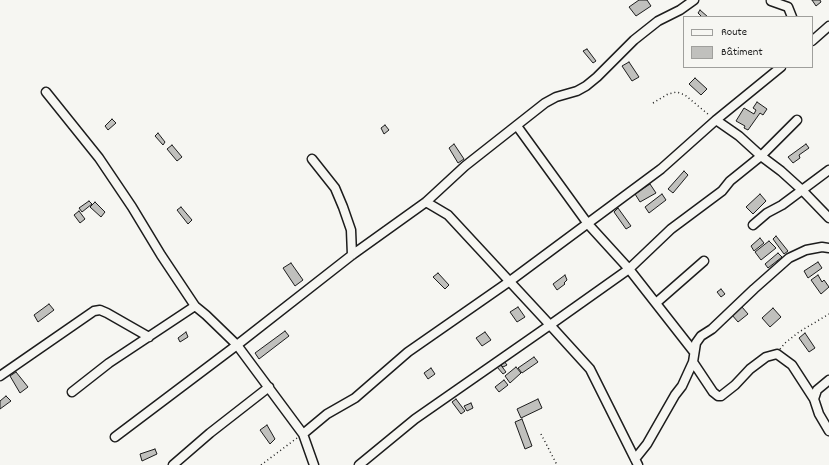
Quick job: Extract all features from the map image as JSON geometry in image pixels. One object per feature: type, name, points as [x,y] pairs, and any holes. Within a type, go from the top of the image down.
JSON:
[{"type":"street","points":[[115,437],[237,345],[352,255],[426,202],[465,166],[545,103],[556,97],[578,91],[586,86],[634,40],[658,21],[680,10],[694,0]]},
{"type":"street","points":[[772,0],[771,2],[788,7],[792,16]]},
{"type":"street","points":[[813,40],[829,26]]},
{"type":"street","points":[[303,434],[327,414],[355,398],[408,352],[510,281],[661,169],[716,120],[780,68]]},
{"type":"street","points":[[46,92],[99,158],[195,306],[237,345],[303,434],[314,465]]},
{"type":"street","points":[[716,120],[782,171],[829,218]]},
{"type":"street","points":[[359,465],[415,419],[629,269],[671,229],[722,191],[730,181],[761,156],[797,120]]},
{"type":"street","points":[[517,126],[588,224],[629,269],[694,352]]},
{"type":"street","points":[[312,159],[335,188],[344,206],[351,230],[352,255]]},
{"type":"street","points":[[753,225],[767,213],[829,170]]},
{"type":"street","points":[[426,202],[448,216],[510,281],[590,369],[637,462]]},
{"type":"street","points":[[637,462],[682,386],[693,362],[696,343],[701,336],[712,329],[789,258],[806,250],[822,247],[829,248]]},
{"type":"street","points":[[656,303],[704,261]]},
{"type":"street","points":[[72,392],[109,363],[195,306]]},
{"type":"street","points":[[0,376],[94,311],[100,310],[107,313],[149,337]]},
{"type":"street","points":[[693,362],[713,392],[718,396],[721,396],[735,385],[750,369],[766,357],[777,354],[792,365],[814,400],[819,414],[829,431]]},
{"type":"street","points":[[814,400],[816,390],[829,380]]},
{"type":"street","points":[[173,465],[210,433],[269,387]]},
{"type":"path","points":[[653,103],[668,94],[677,92],[685,95],[716,120]]},
{"type":"path","points":[[777,354],[785,343],[799,332],[829,314]]},
{"type":"path","points":[[261,465],[303,434]]},
{"type":"path","points":[[541,434],[557,465]]},
{"type":"building","points":[[639,0],[647,0],[651,6],[636,16],[629,7]]},
{"type":"building","points":[[812,0],[820,0],[821,2],[816,6]]},
{"type":"building","points":[[700,10],[707,16],[701,16],[698,13]]},
{"type":"building","points":[[587,49],[596,61],[593,63],[583,51]]},
{"type":"building","points":[[629,62],[639,77],[632,81],[622,66]]},
{"type":"building","points":[[695,78],[707,89],[701,95],[689,84]]},
{"type":"building","points":[[757,102],[767,109],[763,115],[760,113],[748,130],[744,128],[745,126],[736,121],[744,108],[754,114],[756,110],[753,108]]},
{"type":"building","points":[[112,119],[116,123],[108,130],[105,126]]},
{"type":"building","points":[[385,125],[389,130],[384,134],[381,128]]},
{"type":"building","points":[[158,133],[165,142],[163,145],[155,136]]},
{"type":"building","points":[[454,144],[464,159],[458,163],[449,148]]},
{"type":"building","points":[[806,144],[809,148],[799,155],[800,158],[793,163],[788,157]]},
{"type":"building","points":[[172,145],[182,157],[177,161],[167,149]]},
{"type":"building","points":[[684,171],[688,175],[673,193],[668,189]]},
{"type":"building","points":[[650,184],[656,193],[640,202],[635,194]]},
{"type":"building","points":[[662,194],[666,200],[649,213],[645,207]]},
{"type":"building","points":[[760,194],[766,201],[753,214],[746,207]]},
{"type":"building","points":[[89,201],[92,204],[82,212],[79,208]]},
{"type":"building","points":[[95,202],[105,212],[101,217],[90,207]]},
{"type":"building","points":[[181,207],[192,220],[188,224],[177,210]]},
{"type":"building","points":[[618,208],[631,226],[626,229],[614,212]]},
{"type":"building","points":[[79,211],[85,219],[80,223],[74,215]]},
{"type":"building","points":[[776,236],[788,251],[784,254],[773,239]]},
{"type":"building","points":[[760,238],[764,243],[754,251],[751,246]]},
{"type":"building","points":[[769,241],[776,248],[761,260],[755,252]]},
{"type":"building","points":[[778,253],[782,257],[768,268],[765,264]]},
{"type":"building","points":[[818,262],[822,268],[808,278],[804,271]]},
{"type":"building","points":[[291,263],[303,280],[295,286],[283,268]]},
{"type":"building","points":[[438,273],[449,285],[445,289],[433,277]]},
{"type":"building","points":[[565,275],[567,280],[564,283],[565,284],[557,290],[553,284]]},
{"type":"building","points":[[818,275],[822,282],[824,280],[829,287],[821,294],[811,280]]},
{"type":"building","points":[[721,289],[725,294],[721,297],[717,292]]},
{"type":"building","points":[[49,304],[54,310],[38,322],[34,315]]},
{"type":"building","points":[[518,307],[525,317],[517,322],[510,312]]},
{"type":"building","points":[[742,307],[748,314],[738,322],[732,315]]},
{"type":"building","points":[[773,308],[781,317],[770,327],[762,318]]},
{"type":"building","points":[[285,331],[289,336],[259,359],[255,353]]},
{"type":"building","points":[[186,332],[188,337],[180,342],[178,338]]},
{"type":"building","points":[[485,332],[491,340],[482,346],[476,338]]},
{"type":"building","points":[[805,333],[815,348],[809,352],[799,338]]},
{"type":"building","points":[[534,357],[538,362],[522,373],[518,368]]},
{"type":"building","points":[[504,361],[507,365],[503,367],[500,364]]},
{"type":"building","points":[[500,364],[506,372],[503,374],[497,367]]},
{"type":"building","points":[[516,367],[521,373],[510,383],[505,376]]},
{"type":"building","points":[[431,368],[435,374],[428,379],[424,373]]},
{"type":"building","points":[[16,372],[28,387],[20,393],[10,376]]},
{"type":"building","points":[[504,380],[508,385],[499,392],[495,387]]},
{"type":"building","points":[[6,396],[11,401],[0,409],[0,401]]},
{"type":"building","points":[[456,399],[465,411],[461,414],[452,402]]},
{"type":"building","points":[[538,399],[542,408],[521,418],[517,409]]},
{"type":"building","points":[[471,403],[473,408],[467,411],[464,406]]},
{"type":"building","points":[[522,419],[532,446],[525,449],[515,422]]},
{"type":"building","points":[[267,425],[275,439],[270,444],[260,430]]},
{"type":"building","points":[[155,449],[157,454],[142,461],[140,454]]}]
